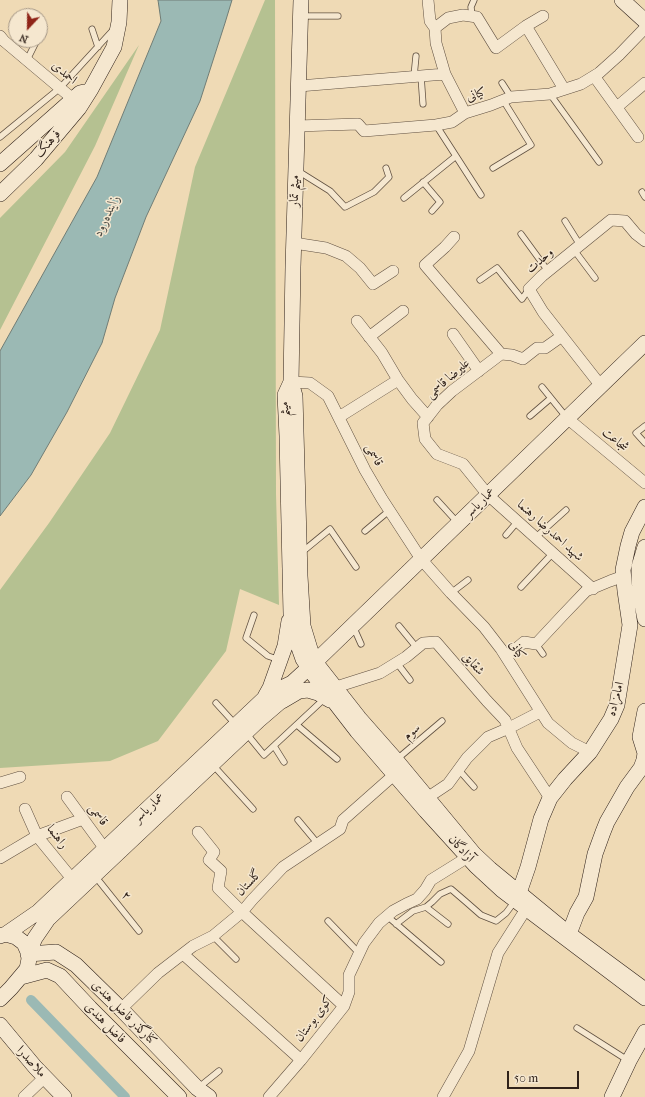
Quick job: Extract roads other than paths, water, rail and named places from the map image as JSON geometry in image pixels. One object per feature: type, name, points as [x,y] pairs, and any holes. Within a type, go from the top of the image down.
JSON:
[{"type":"main road","name":"فرهنگ","points":[[0,194],[36,159],[79,108],[91,89],[114,47],[120,22],[120,0]]},
{"type":"main road","name":"میثم تمار","points":[[291,382],[301,0]]},
{"type":"main road","points":[[622,0],[645,21]]},
{"type":"main road","name":"فرهنگ","points":[[0,164],[80,93],[91,89]]},
{"type":"main road","name":"عمار یاسر","points":[[21,977],[27,969],[29,959],[28,954],[38,934],[48,919],[212,764],[265,697],[292,682],[312,665],[645,343]]},
{"type":"main road","name":"میثم","points":[[291,382],[295,396],[299,555],[303,626],[310,649],[312,665]]},
{"type":"main road","name":"میثم","points":[[291,382],[285,395],[291,614],[297,642],[303,659],[312,665]]},
{"type":"main road","name":"امامزاده","points":[[520,901],[541,819],[550,798],[590,752],[611,720],[617,705],[630,625],[623,570],[632,532],[645,507]]},
{"type":"main road","points":[[645,547],[639,567],[639,574],[640,594],[645,619]]},
{"type":"main road","points":[[265,697],[270,688],[285,646],[291,614]]},
{"type":"main road","name":"آزادگان","points":[[312,665],[331,692],[359,718],[426,811],[468,857],[502,890],[569,934],[645,990]]},
{"type":"main road","name":"آزادگان","points":[[312,665],[339,707],[357,731],[427,798],[474,854],[520,901],[645,998]]},
{"type":"main road","name":"عمار یاسر","points":[[2,932],[38,912],[105,849],[241,729],[280,702],[292,682]]},
{"type":"main road","points":[[280,702],[299,691],[308,690],[318,693],[331,692],[339,707]]},
{"type":"main road","points":[[569,934],[577,913],[586,897],[595,854],[607,822],[628,787],[644,767],[645,753],[640,737],[645,711]]},
{"type":"main road","points":[[2,932],[16,937],[24,943],[28,954]]},
{"type":"main road","name":"کنارگذر فاضل هندی","points":[[28,954],[56,952],[76,965],[203,1092]]},
{"type":"main road","name":"فاضل هندی","points":[[21,977],[47,970],[60,976],[179,1097]]},
{"type":"main road","points":[[0,998],[21,977]]},
{"type":"main road","name":"ملاصدرا","points":[[0,1025],[35,1067],[64,1097]]},
{"type":"main road","points":[[612,1097],[645,1032]]},
{"type":"street","points":[[428,0],[430,21],[435,28],[436,43],[446,74],[465,113]]},
{"type":"street","points":[[435,28],[448,18],[463,15],[477,17],[496,48],[526,26],[543,16]]},
{"type":"street","points":[[526,26],[564,89]]},
{"type":"street","name":"کیانی","points":[[297,126],[358,124],[364,131],[436,125],[452,122],[465,113],[507,98],[550,94],[581,84],[594,76],[619,55],[645,28]]},
{"type":"street","name":"احمدی","points":[[0,36],[73,99]]},
{"type":"street","points":[[298,86],[446,74]]},
{"type":"street","points":[[594,76],[638,137]]},
{"type":"street","points":[[617,107],[645,83]]},
{"type":"street","name":"وحدت","points":[[601,386],[543,312],[529,289],[548,271],[611,220],[625,221],[636,234],[645,241]]},
{"type":"street","points":[[454,237],[446,247],[425,265],[501,354],[512,355],[523,359],[537,348],[545,348],[562,336]]},
{"type":"street","points":[[294,242],[326,248],[346,256],[360,268],[373,284],[393,271]]},
{"type":"street","points":[[369,337],[403,311]]},
{"type":"street","points":[[357,321],[382,353],[398,380],[412,399],[428,417]]},
{"type":"street","points":[[453,334],[479,371]]},
{"type":"street","name":"علیرضا قاسمی","points":[[488,494],[463,464],[437,454],[425,439],[423,423],[437,405],[452,391],[501,354]]},
{"type":"street","points":[[338,417],[398,380]]},
{"type":"street","name":"قاسمی","points":[[291,382],[310,383],[328,396],[365,470],[422,559]]},
{"type":"street","name":"شجاعت","points":[[567,418],[645,483]]},
{"type":"street","name":"شهید احمدرضا رهنما","points":[[488,494],[593,589]]},
{"type":"street","name":"کیانی","points":[[422,559],[451,593],[484,627],[501,649],[548,723],[572,743],[590,752]]},
{"type":"street","points":[[506,657],[524,642],[536,644],[586,591],[624,576]]},
{"type":"street","name":"شقایق","points":[[331,692],[380,673],[406,658],[423,643],[436,642],[505,720],[517,748],[550,798]]},
{"type":"street","points":[[427,798],[448,784],[467,758],[488,737],[540,712]]},
{"type":"street","name":"گلستان","points":[[121,1009],[158,973],[193,946],[213,936],[242,912],[283,868],[340,829],[343,820],[395,767]]},
{"type":"street","points":[[0,783],[20,777]]},
{"type":"street","name":"قاسمی","points":[[68,797],[105,849]]},
{"type":"street","name":"راهنما","points":[[25,809],[37,836],[73,880]]},
{"type":"street","points":[[0,858],[37,836],[83,818]]},
{"type":"street","points":[[198,832],[214,852],[209,860],[221,871],[218,888],[344,1006]]},
{"type":"street","name":"کوی بوستان","points":[[269,1097],[344,1006],[349,992],[349,975],[364,943],[379,923],[392,911],[417,899],[431,880],[468,857]]},
{"type":"street","points":[[443,1097],[469,1051],[498,953],[520,901]]},
{"type":"street","points":[[183,954],[301,1060]]},
{"type":"street","points":[[24,1097],[45,1078]]},
{"type":"lane","points":[[472,16],[471,7],[474,0]]},
{"type":"lane","points":[[301,16],[338,16]]},
{"type":"lane","points":[[0,137],[60,88],[120,22]]},
{"type":"lane","points":[[92,29],[98,47]]},
{"type":"lane","points":[[27,60],[33,48]]},
{"type":"lane","points":[[416,56],[423,104]]},
{"type":"lane","points":[[493,168],[531,145],[507,98],[502,83]]},
{"type":"lane","points":[[550,94],[599,162]]},
{"type":"lane","points":[[436,125],[481,195]]},
{"type":"lane","points":[[404,198],[456,156]]},
{"type":"lane","points":[[296,170],[330,191],[345,207],[374,192],[389,177],[386,168]]},
{"type":"lane","points":[[423,182],[440,202],[432,210]]},
{"type":"lane","points":[[565,221],[577,247],[595,278]]},
{"type":"lane","points":[[521,234],[548,271]]},
{"type":"lane","points":[[480,280],[497,268],[522,299],[529,289]]},
{"type":"lane","points":[[542,386],[567,418]]},
{"type":"lane","points":[[530,416],[551,398]]},
{"type":"lane","points":[[645,426],[636,433],[645,443]]},
{"type":"lane","points":[[437,500],[458,524]]},
{"type":"lane","points":[[365,531],[390,510]]},
{"type":"lane","points":[[536,537],[566,510]]},
{"type":"lane","points":[[506,535],[518,521]]},
{"type":"lane","points":[[299,555],[330,529],[356,567]]},
{"type":"lane","points":[[521,587],[553,552]]},
{"type":"lane","points":[[451,593],[468,580]]},
{"type":"lane","points":[[254,615],[246,638],[268,656],[280,660]]},
{"type":"lane","points":[[352,626],[361,644]]},
{"type":"lane","points":[[399,626],[417,648]]},
{"type":"lane","points":[[536,644],[543,654]]},
{"type":"lane","points":[[397,662],[410,680]]},
{"type":"lane","points":[[216,703],[264,755],[331,692]]},
{"type":"lane","name":"سوم","points":[[395,767],[442,721]]},
{"type":"lane","points":[[297,724],[336,759]]},
{"type":"lane","points":[[274,746],[284,762]]},
{"type":"lane","points":[[212,764],[253,809]]},
{"type":"lane","points":[[458,769],[474,787]]},
{"type":"lane","points":[[298,820],[318,844]]},
{"type":"lane","name":"۲","points":[[95,876],[139,931]]},
{"type":"lane","points":[[396,924],[413,910],[426,907],[440,894],[451,889],[480,915],[496,921],[520,901]]},
{"type":"lane","points":[[426,907],[448,924]]},
{"type":"lane","points":[[387,916],[441,962]]},
{"type":"lane","points":[[328,921],[359,953]]},
{"type":"lane","points":[[213,936],[236,959]]},
{"type":"lane","points":[[577,1028],[629,1061]]},
{"type":"lane","points":[[203,1092],[219,1070]]},
{"type":"water","name":"زاینده‌رود","points":[[158,0],[232,0],[200,101],[146,217],[115,298],[102,343],[67,412],[31,475],[0,516],[0,351],[97,177],[161,21]]},
{"type":"waterway","points":[[31,1000],[125,1097]]}]
